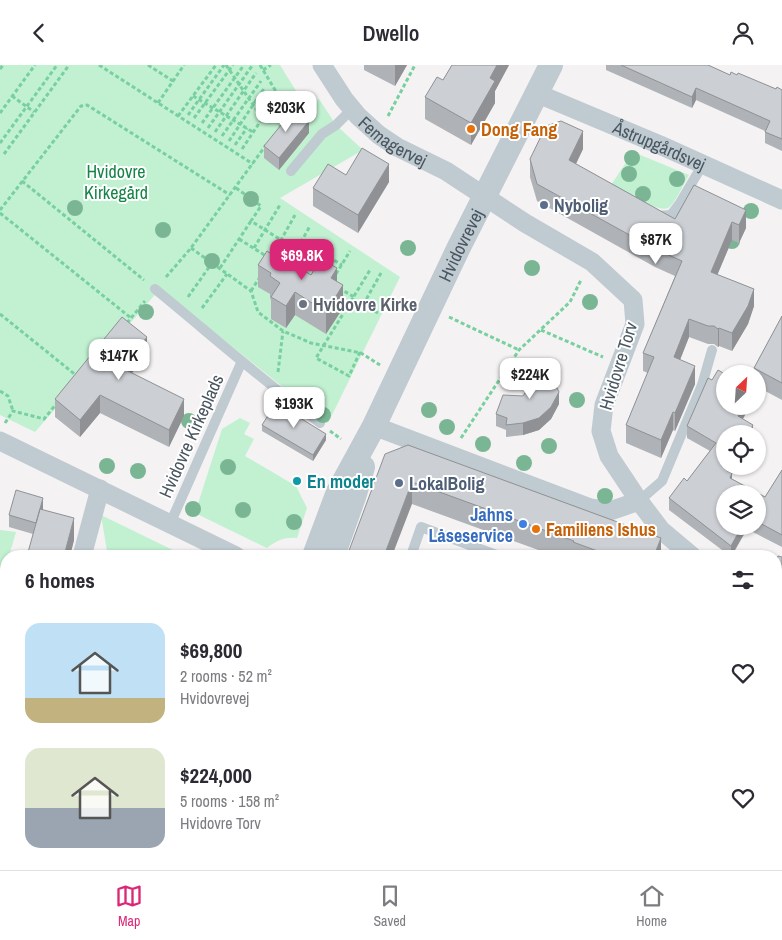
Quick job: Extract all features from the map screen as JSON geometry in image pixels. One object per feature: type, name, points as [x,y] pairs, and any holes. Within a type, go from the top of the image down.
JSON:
[{"type":"street","name":"Femagervej","points":[[322,65],[352,109],[379,135],[397,147],[446,171],[484,196]]},
{"type":"street","name":"Hvidovrevej","points":[[316,550],[338,492],[374,426],[484,196],[551,65]]},
{"type":"street","name":"Åstrupgårdsvej","points":[[536,93],[703,164],[782,200]]},
{"type":"street","name":"Hvidovre Torv","points":[[484,196],[525,223],[592,262],[633,300],[635,324],[604,405],[601,431],[609,456],[639,501],[661,530],[685,550]]},
{"type":"street","name":"Hvidovrevej","points":[[335,550],[354,497],[374,426]]},
{"type":"street","points":[[374,426],[590,508],[610,511],[639,501]]},
{"type":"street","points":[[0,441],[224,550]]},
{"type":"street","points":[[84,550],[100,489]]},
{"type":"lane","points":[[292,171],[322,134],[336,125],[352,109]]},
{"type":"lane","points":[[650,213],[659,217],[671,215],[703,164]]},
{"type":"lane","name":"Hvidovre Kirkeplads","points":[[155,289],[274,389],[320,423]]},
{"type":"lane","points":[[639,501],[662,481],[702,385],[712,350]]},
{"type":"lane","name":"Hvidovre Kirkeplads","points":[[170,524],[242,361]]},
{"type":"lane","points":[[413,550],[422,527],[484,550]]},
{"type":"path","points":[[0,69],[3,65]]},
{"type":"path","points":[[0,113],[35,65]]},
{"type":"path","points":[[0,143],[57,65]]},
{"type":"path","points":[[4,153],[69,65]]},
{"type":"path","points":[[99,65],[253,164]]},
{"type":"path","points":[[148,65],[155,67],[173,81]]},
{"type":"path","points":[[158,103],[184,65]]},
{"type":"path","points":[[178,116],[216,65]]},
{"type":"path","points":[[188,115],[225,65],[262,118]]},
{"type":"path","points":[[194,118],[233,65]]},
{"type":"path","points":[[202,123],[244,65]]},
{"type":"path","points":[[260,65],[289,113],[279,127]]},
{"type":"path","points":[[263,70],[272,65]]},
{"type":"path","points":[[379,135],[415,65]]},
{"type":"path","points":[[208,128],[252,66]]},
{"type":"path","points":[[215,132],[256,73]]},
{"type":"path","points":[[222,136],[261,81]]},
{"type":"path","points":[[229,141],[265,87]]},
{"type":"path","points":[[258,112],[269,94]]},
{"type":"path","points":[[193,96],[253,132]]},
{"type":"path","points":[[12,97],[34,113]]},
{"type":"path","points":[[242,149],[274,101]]},
{"type":"path","points":[[0,209],[81,106],[87,105],[230,195]]},
{"type":"path","points":[[235,145],[246,127]]},
{"type":"path","points":[[125,325],[190,248],[269,142]]},
{"type":"path","points":[[22,181],[155,289]]},
{"type":"path","points":[[220,268],[261,206],[236,188]]},
{"type":"path","points":[[254,248],[280,205]]},
{"type":"path","points":[[0,213],[131,317]]},
{"type":"path","points":[[267,265],[295,215]]},
{"type":"path","points":[[251,221],[281,240]]},
{"type":"path","points":[[288,266],[310,226]]},
{"type":"path","points":[[239,239],[270,259]]},
{"type":"path","points":[[302,241],[342,265]]},
{"type":"path","points":[[190,248],[251,291],[258,312],[283,331],[312,343],[360,352],[397,377]]},
{"type":"path","points":[[302,275],[317,250]]},
{"type":"path","points":[[334,277],[350,251]]},
{"type":"path","points":[[459,440],[519,350],[570,303],[592,262]]},
{"type":"path","points":[[184,303],[212,263]]},
{"type":"path","points":[[307,268],[323,277]]},
{"type":"path","points":[[360,352],[349,376],[316,358],[370,270]]},
{"type":"path","points":[[251,291],[263,271]]},
{"type":"path","points":[[363,305],[381,273]]},
{"type":"path","points":[[198,314],[227,274]]},
{"type":"path","points":[[338,287],[378,313]]},
{"type":"path","points":[[430,307],[519,350]]},
{"type":"path","points":[[0,314],[80,377],[74,384]]},
{"type":"path","points":[[541,330],[620,363]]},
{"type":"path","points":[[274,389],[283,331]]},
{"type":"path","points":[[0,391],[8,396],[13,411]]},
{"type":"path","points":[[13,411],[44,419],[62,398]]},
{"type":"path","points":[[0,429],[13,411]]},
{"type":"green space","name":"Hvidovre Kirkegård","points":[[0,65],[280,65],[306,107],[319,99],[336,125],[363,150],[280,198],[400,277],[328,423],[160,289],[35,432],[0,415]]},
{"type":"green space","points":[[633,152],[689,175],[668,208],[663,209],[648,204],[611,185]]},
{"type":"green space","points":[[240,418],[250,423],[244,434],[254,439],[245,456],[296,486],[307,508],[297,538],[281,540],[267,548],[195,513],[222,429]]},
{"type":"green space","points":[[101,515],[173,550],[107,550]]},
{"type":"green space","points":[[0,530],[16,532],[11,550],[0,550]]},
{"type":"building","points":[[452,65],[497,65],[490,78],[495,81],[471,123],[425,97],[437,77],[443,80]]},
{"type":"building","points":[[621,65],[708,65],[730,75],[731,72],[737,75],[738,73],[776,89],[777,87],[782,90],[782,139],[765,132],[770,121],[696,88],[692,97]]},
{"type":"building","points":[[294,109],[309,121],[279,158],[264,146]]},
{"type":"building","points":[[561,121],[583,131],[569,160],[675,219],[694,185],[746,210],[739,225],[732,222],[711,272],[754,289],[748,306],[732,333],[689,319],[674,357],[695,366],[661,440],[626,425],[654,357],[643,353],[682,261],[655,249],[537,184],[530,159],[546,126]]},
{"type":"building","points":[[362,148],[389,164],[358,215],[313,188],[328,164],[346,175]]},
{"type":"building","points":[[267,251],[280,259],[282,256],[311,275],[321,259],[337,268],[331,278],[343,285],[326,312],[295,292],[286,306],[271,297],[280,283],[270,276],[271,273],[258,265]]},
{"type":"building","points":[[782,316],[782,383],[766,374],[766,365],[756,365]]},
{"type":"building","points":[[122,317],[147,337],[122,368],[184,399],[169,430],[100,395],[80,420],[55,399]]},
{"type":"building","points":[[545,363],[559,392],[551,407],[539,418],[523,423],[506,425],[507,418],[496,414],[503,395],[523,396]]},
{"type":"building","points":[[716,373],[716,415],[738,415],[753,425],[716,425],[716,443],[687,426],[708,378],[712,380]]},
{"type":"building","points":[[276,403],[326,434],[313,455],[262,425]]},
{"type":"building","points":[[716,443],[716,475],[731,475],[730,478],[743,485],[716,485],[716,534],[669,498],[684,478],[687,481]]},
{"type":"building","points":[[408,445],[661,538],[656,550],[595,550],[412,482],[386,550],[349,550],[385,454]]},
{"type":"building","points":[[782,470],[782,535],[766,526],[766,495]]},
{"type":"building","points":[[16,490],[43,498],[36,523],[9,515]]},
{"type":"building","points":[[40,509],[74,518],[66,550],[29,550]]},
{"type":"building","points":[[717,535],[737,535],[731,546]]},
{"type":"place","name":"Dong Fang","points":[[471,129]]},
{"type":"place","name":"Nybolig","points":[[544,205]]},
{"type":"place","name":"Hvidovre Kirke","points":[[303,304]]},
{"type":"place","name":"En moder","points":[[297,481]]},
{"type":"place","name":"LokalBolig","points":[[399,483]]},
{"type":"place","name":"Jahns Låseservice","points":[[523,524]]},
{"type":"place","name":"Familiens Ishus","points":[[536,529]]}]
